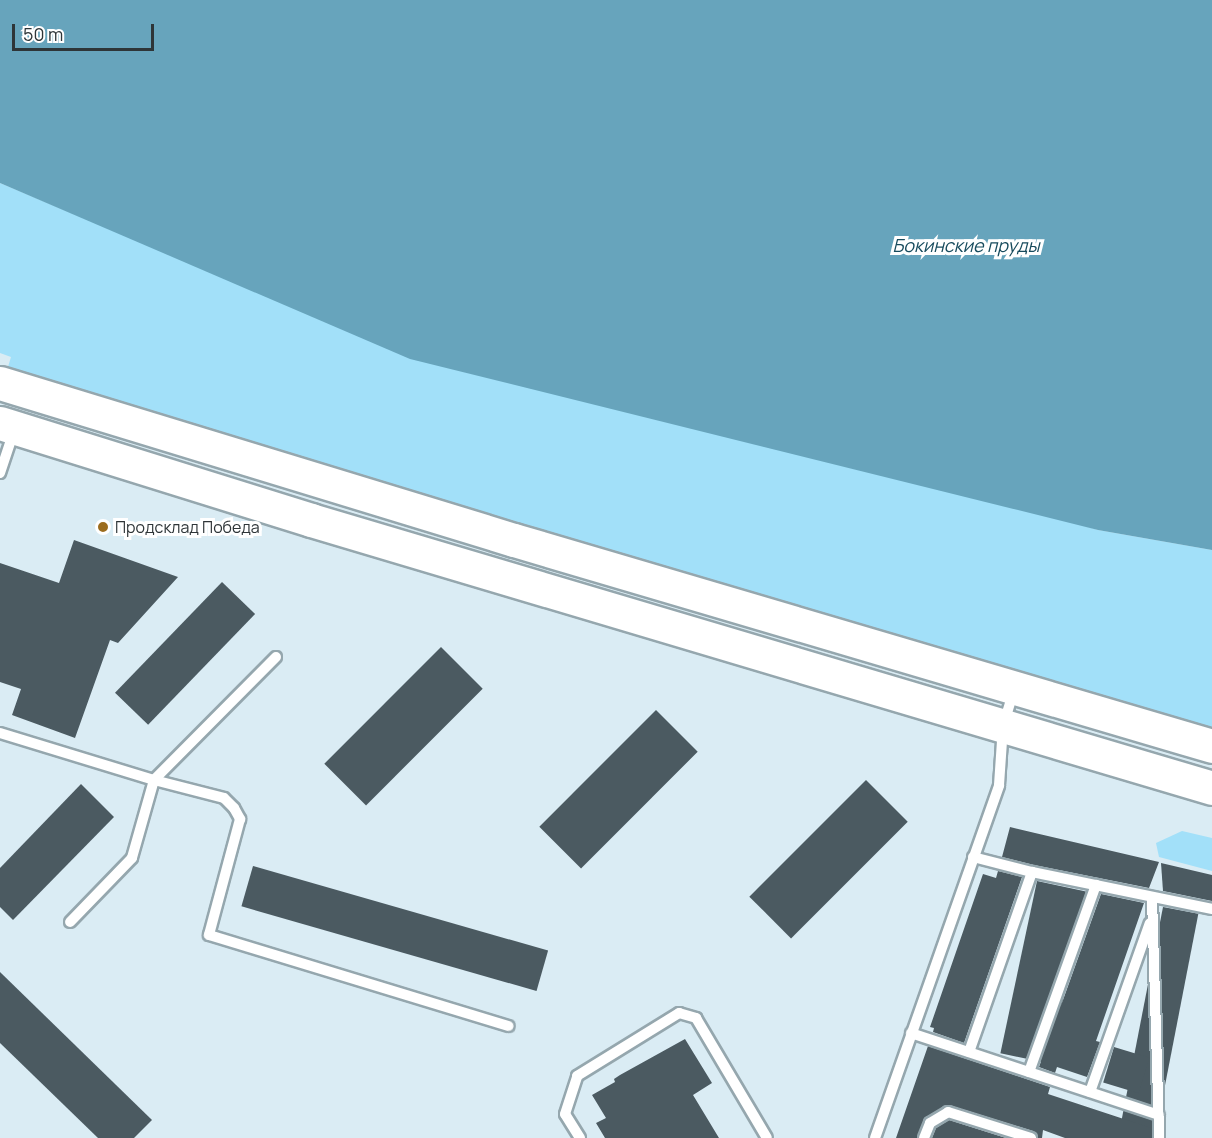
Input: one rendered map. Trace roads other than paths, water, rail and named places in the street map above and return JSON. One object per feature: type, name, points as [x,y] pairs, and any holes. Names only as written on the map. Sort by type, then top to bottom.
[{"type":"main road","points":[[0,383],[514,540],[1212,746]]},
{"type":"main road","points":[[8,425],[310,520],[1212,788]]},
{"type":"lane","points":[[0,473],[8,425]]},
{"type":"lane","points":[[70,922],[132,858],[154,780],[276,657]]},
{"type":"lane","points":[[875,1138],[999,786],[1003,726],[1015,688]]},
{"type":"lane","points":[[0,733],[154,780],[224,798],[234,808],[240,819],[209,935],[508,1026]]},
{"type":"lane","points":[[974,857],[1032,872],[1212,909]]},
{"type":"lane","points":[[969,1052],[1032,872]]},
{"type":"lane","points":[[1029,1072],[1096,885]]},
{"type":"lane","points":[[1152,897],[1159,1138]]},
{"type":"lane","points":[[1090,1092],[1153,915]]},
{"type":"lane","points":[[580,1138],[565,1114],[577,1076],[679,1013],[696,1018],[767,1138]]},
{"type":"lane","points":[[911,1033],[1159,1115]]},
{"type":"lane","points":[[924,1138],[930,1123],[948,1112],[1031,1138]]},
{"type":"water","name":"Бокинские пруды","points":[[0,0],[1212,0],[1212,550],[1098,530],[410,359],[0,183]]},
{"type":"place","name":"Продсклад Победа","points":[[103,527]]}]
